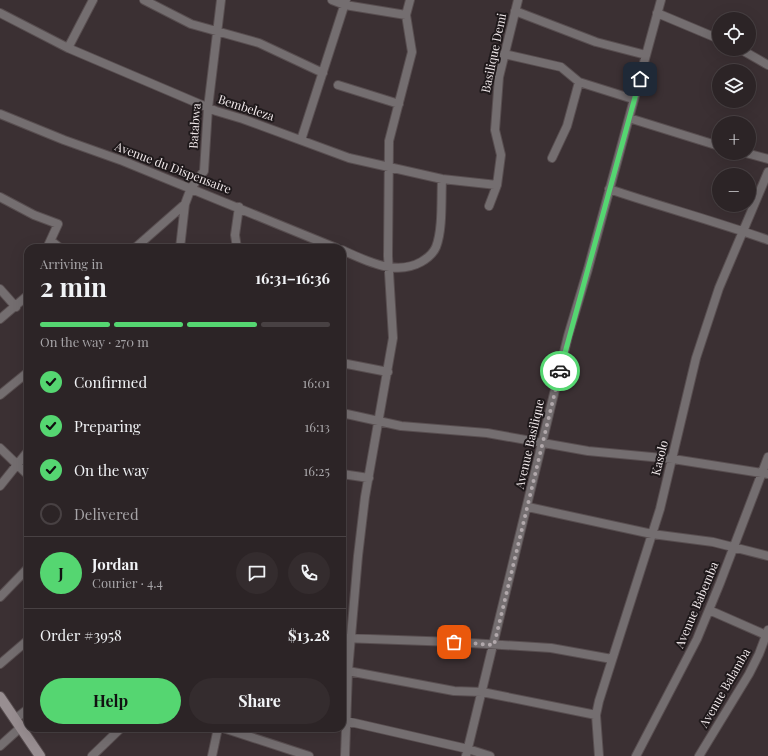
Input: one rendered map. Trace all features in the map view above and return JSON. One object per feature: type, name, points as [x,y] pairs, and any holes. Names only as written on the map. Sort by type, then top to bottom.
[{"type":"main road","points":[[0,697],[40,756]]},
{"type":"street","points":[[68,48],[93,0]]},
{"type":"street","points":[[144,0],[191,24],[259,44],[323,73]]},
{"type":"street","name":"Batabwa","points":[[180,244],[185,204],[192,188],[204,170],[208,108],[221,0]]},
{"type":"street","points":[[332,0],[406,15]]},
{"type":"street","points":[[410,0],[406,15],[412,52],[389,141],[387,191],[393,338],[369,478],[358,556],[348,671],[346,721],[467,752],[490,756]]},
{"type":"street","name":"Basilique Demi","points":[[490,206],[497,185],[501,155],[495,130],[499,77],[518,0]]},
{"type":"street","name":"Avenue Basilique","points":[[467,752],[544,443],[567,343],[661,0]]},
{"type":"street","points":[[301,140],[345,2]]},
{"type":"street","points":[[515,11],[596,42],[646,55]]},
{"type":"street","name":"Bembeleza","points":[[0,13],[68,48],[208,108],[349,158],[442,179],[497,185]]},
{"type":"street","points":[[657,13],[712,36]]},
{"type":"street","points":[[504,54],[561,67],[579,82],[634,99]]},
{"type":"street","points":[[752,56],[768,65]]},
{"type":"street","points":[[552,158],[567,126],[579,82]]},
{"type":"street","points":[[338,84],[399,104]]},
{"type":"street","name":"Avenue du Dispensaire","points":[[0,114],[192,188],[327,244]]},
{"type":"street","points":[[629,118],[712,144]]},
{"type":"street","points":[[756,156],[768,159]]},
{"type":"street","name":"Kasolo","points":[[599,756],[596,715],[612,659],[652,534],[673,459],[696,358],[719,288],[742,230],[768,172]]},
{"type":"street","points":[[346,252],[368,262],[389,267],[406,268],[430,256],[436,246],[439,228],[442,179]]},
{"type":"street","points":[[609,189],[662,207],[742,230],[768,240]]},
{"type":"street","points":[[0,197],[34,215],[58,224],[49,244]]},
{"type":"street","points":[[140,244],[185,204]]},
{"type":"street","points":[[236,244],[235,235],[239,207]]},
{"type":"street","points":[[0,288],[16,307]]},
{"type":"street","points":[[0,319],[24,299]]},
{"type":"street","points":[[346,364],[388,372]]},
{"type":"street","points":[[0,395],[24,375]]},
{"type":"street","points":[[346,414],[378,422],[424,429],[492,434],[588,452],[673,459],[765,473]]},
{"type":"street","points":[[0,448],[24,471]]},
{"type":"street","points":[[0,486],[24,455]]},
{"type":"street","name":"Avenue Babemba","points":[[636,756],[684,666],[709,610],[732,547],[765,473],[768,458]]},
{"type":"street","points":[[346,475],[369,478]]},
{"type":"street","points":[[528,507],[652,534],[713,542],[768,556]]},
{"type":"street","points":[[0,597],[24,572]]},
{"type":"street","points":[[709,610],[767,633]]},
{"type":"street","name":"Avenue Balamba","points":[[699,756],[749,674],[767,633]]},
{"type":"street","points":[[346,638],[551,648],[612,659]]},
{"type":"street","points":[[0,664],[24,643]]},
{"type":"street","points":[[348,671],[454,691],[482,692],[596,715]]},
{"type":"street","points":[[0,746],[24,715]]},
{"type":"street","points":[[92,756],[117,732]]},
{"type":"street","points":[[212,756],[217,732]]},
{"type":"street","points":[[235,732],[309,756]]},
{"type":"street","points":[[345,756],[346,732]]},
{"type":"way so far","points":[[454,642],[494,645],[544,443],[560,371]]},
{"type":"route","points":[[560,371],[568,336],[640,79]]}]
